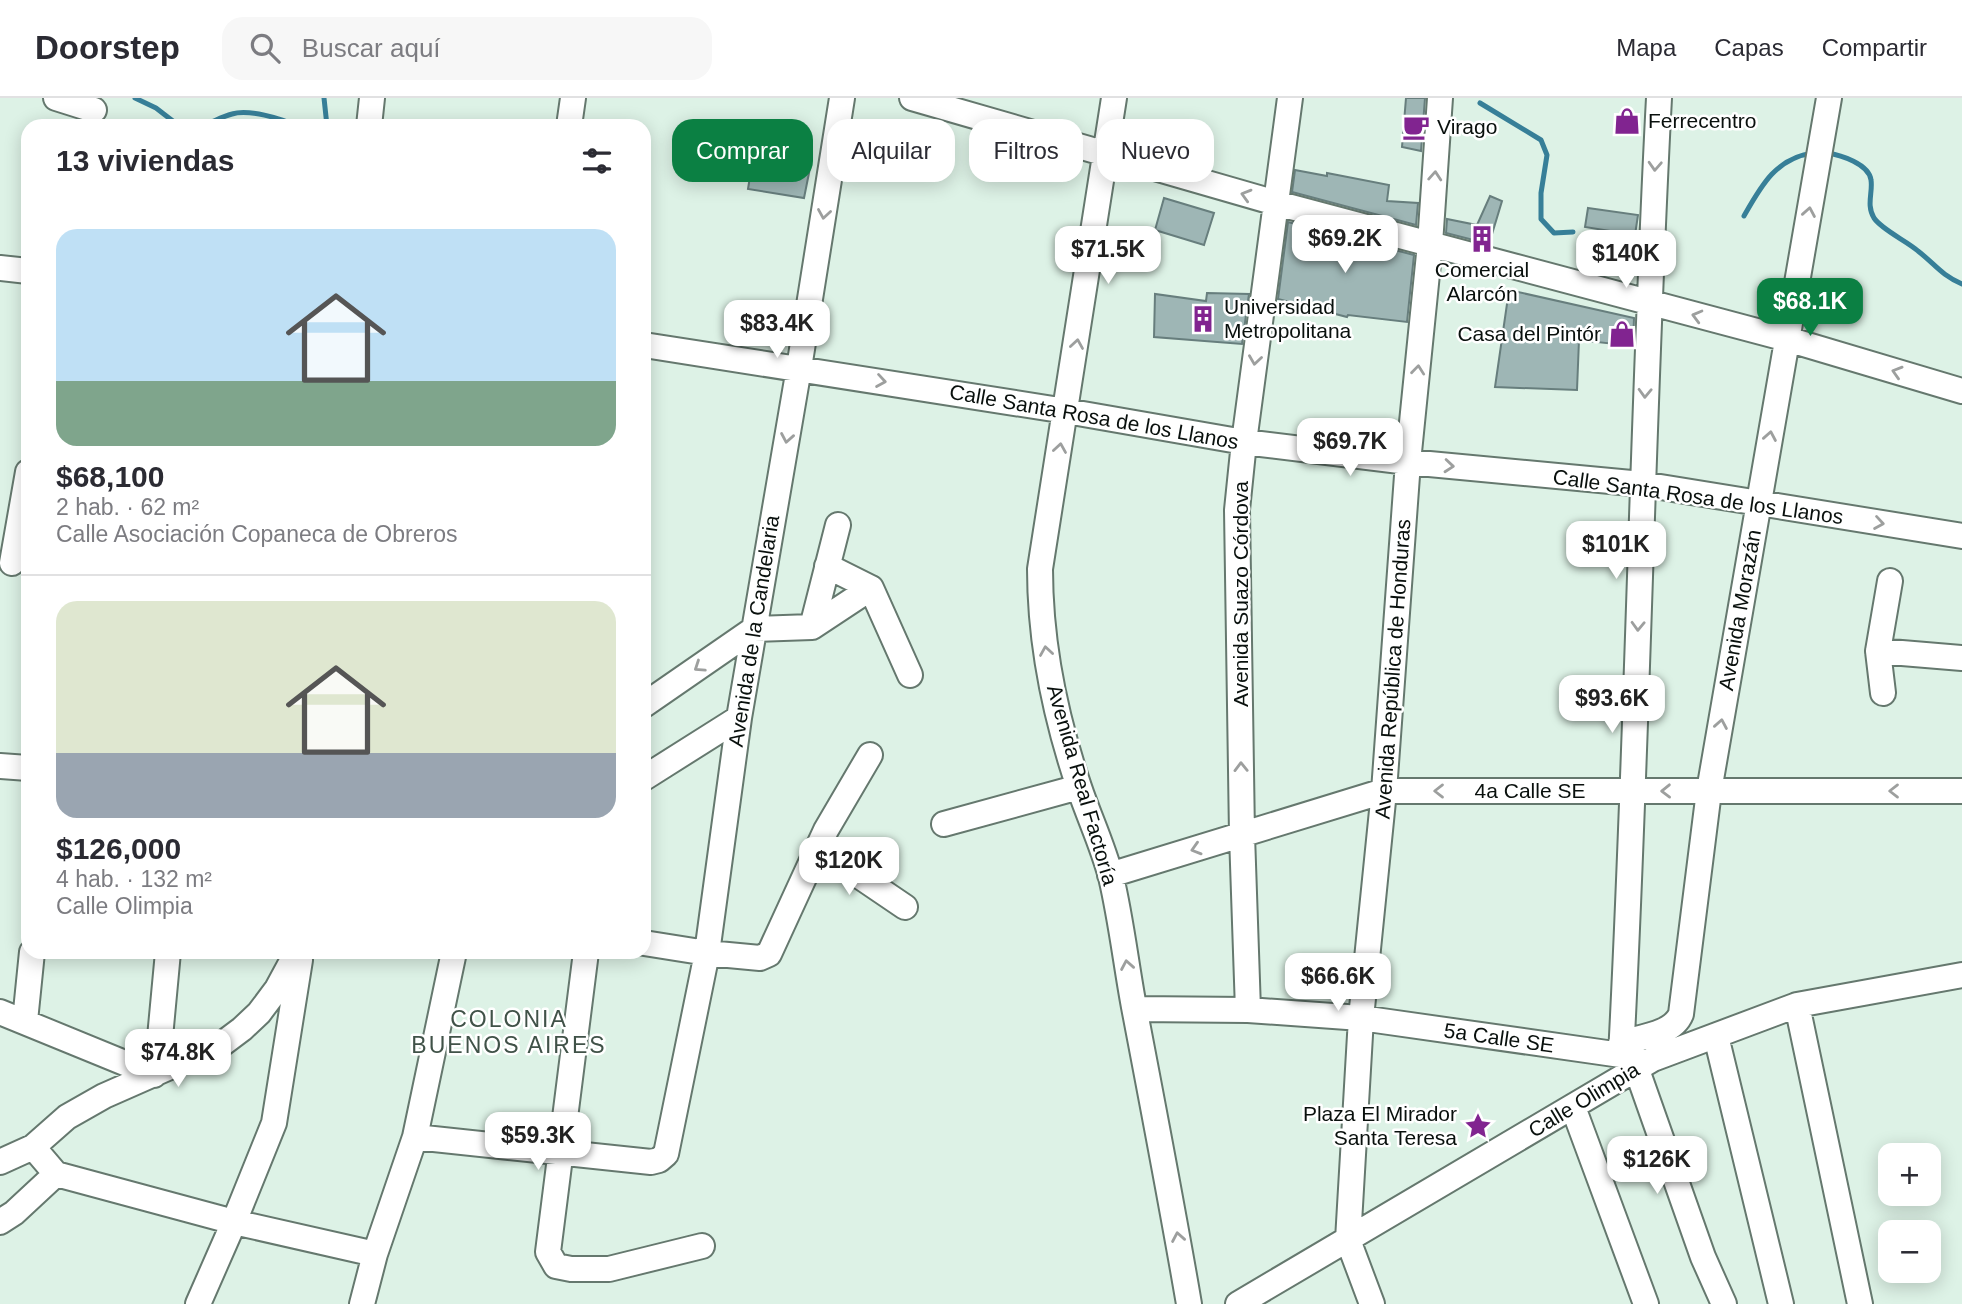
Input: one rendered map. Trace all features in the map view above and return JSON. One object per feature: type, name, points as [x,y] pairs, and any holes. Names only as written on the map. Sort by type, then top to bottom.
[{"type":"street","points":[[56,98],[94,111]]},
{"type":"street","points":[[370,119],[372,98]]},
{"type":"street","points":[[570,119],[573,98]]},
{"type":"street","name":"Avenida de la Candelaria","points":[[562,1151],[651,1162],[666,1154],[707,953],[738,718],[799,368],[842,98]]},
{"type":"street","points":[[912,98],[1031,144],[1097,154]]},
{"type":"street","name":"Avenida Real Factoría","points":[[1111,119],[1114,98]]},
{"type":"street","name":"Avenida Suazo Córdova","points":[[1248,1010],[1242,835],[1237,510],[1290,98]]},
{"type":"street","name":"Avenida República de Honduras","points":[[1348,1240],[1361,1017],[1384,790],[1408,462],[1430,244],[1440,98]]},
{"type":"street","points":[[1658,98],[1648,303],[1633,792],[1633,1057],[1703,1256],[1724,1304]]},
{"type":"street","name":"Avenida Morazán","points":[[1633,1057],[1678,1022],[1681,1014],[1709,791],[1829,98]]},
{"type":"street","name":"Avenida Real Factoría","points":[[1098,182],[1084,237],[1066,411],[1040,569],[1040,600],[1051,681],[1066,744],[1110,875],[1189,1304]]},
{"type":"street","points":[[1201,182],[1787,340],[1962,391]]},
{"type":"street","points":[[0,268],[21,270]]},
{"type":"street","name":"Calle Santa Rosa de los Llanos","points":[[651,346],[1066,411],[1244,442],[1408,462],[1642,484],[1962,536]]},
{"type":"street","points":[[13,563],[21,514]]},
{"type":"street","points":[[812,627],[838,525]]},
{"type":"street","points":[[827,566],[871,588],[909,675]]},
{"type":"street","points":[[1882,693],[1878,651],[1890,581]]},
{"type":"street","points":[[651,700],[754,629],[812,627],[871,588]]},
{"type":"street","points":[[1878,651],[1962,657]]},
{"type":"street","points":[[651,774],[738,718]]},
{"type":"street","points":[[651,944],[760,958],[769,954],[826,830],[870,755]]},
{"type":"street","points":[[0,766],[21,768]]},
{"type":"street","points":[[944,824],[1079,787]]},
{"type":"street","name":"4a Calle SE","points":[[1110,875],[1384,790],[1962,791]]},
{"type":"street","points":[[818,848],[905,907]]},
{"type":"street","points":[[25,1021],[31,959]]},
{"type":"street","points":[[162,1071],[159,1048],[167,959]]},
{"type":"street","points":[[0,1162],[33,1147],[67,1117],[104,1096],[222,1044],[242,1030],[259,1013],[295,959]]},
{"type":"street","points":[[198,1304],[274,1123],[298,959]]},
{"type":"street","points":[[362,1304],[375,1254],[415,1137],[453,959]]},
{"type":"street","points":[[585,959],[548,1252],[556,1266],[571,1269],[609,1269],[702,1246]]},
{"type":"street","name":"Calle Olimpia","points":[[1238,1304],[1573,1107],[1633,1057],[1716,1037],[1797,1004],[1962,975]]},
{"type":"street","points":[[1797,1004],[1860,1304]]},
{"type":"street","name":"5a Calle SE","points":[[1135,1009],[1248,1010],[1361,1017],[1633,1057]]},
{"type":"street","points":[[0,1012],[162,1071]]},
{"type":"street","points":[[1716,1037],[1781,1304]]},
{"type":"street","points":[[1573,1107],[1646,1304]]},
{"type":"street","points":[[415,1137],[562,1151]]},
{"type":"street","points":[[33,1147],[56,1174],[234,1222],[375,1254]]},
{"type":"street","points":[[0,1222],[14,1213],[56,1174]]},
{"type":"street","points":[[1348,1240],[1372,1304]]},
{"type":"building","points":[[1406,98],[1425,98],[1421,151],[1402,147]]},
{"type":"building","points":[[1295,170],[1389,185],[1387,201],[1418,203],[1416,225],[1292,192]]},
{"type":"building","points":[[749,182],[807,182],[804,198],[748,189]]},
{"type":"building","name":"Comercial Alarcón","points":[[1490,196],[1502,201],[1489,244],[1446,233],[1447,219],[1477,225]]},
{"type":"building","points":[[1164,198],[1214,213],[1204,245],[1155,230]]},
{"type":"building","points":[[1588,208],[1638,215],[1635,235],[1585,227]]},
{"type":"building","points":[[1288,222],[1414,255],[1407,322],[1347,317],[1278,299]]},
{"type":"building","points":[[1509,290],[1634,318],[1633,346],[1579,340],[1577,390],[1495,387]]},
{"type":"building","name":"Universidad Metropolitana","points":[[1207,293],[1249,294],[1242,344],[1154,337],[1155,294],[1206,301]]},
{"type":"waterway","points":[[135,98],[156,108],[170,119]]},
{"type":"waterway","points":[[324,98],[326,119]]},
{"type":"waterway","points":[[1480,103],[1541,140],[1547,155],[1541,193],[1541,219],[1554,233],[1573,232]]},
{"type":"waterway","points":[[219,119],[239,113],[255,113],[279,119]]},
{"type":"waterway","points":[[1744,216],[1764,184],[1779,167],[1800,156],[1813,153]]},
{"type":"waterway","points":[[1827,153],[1847,158],[1865,169],[1871,180],[1870,208],[1874,218],[1943,273],[1962,284]]},
{"type":"place","name":"Ferrecentro","points":[[1627,121]]},
{"type":"place","name":"Virago","points":[[1416,127]]},
{"type":"place","name":"Comercial Alarcón","points":[[1482,239]]},
{"type":"place","name":"Universidad Metropolitana","points":[[1203,319]]},
{"type":"place","name":"Casa del Pintór","points":[[1622,334]]},
{"type":"place","name":"Plaza El Mirador Santa Teresa","points":[[1478,1126]]},
{"type":"district","name":"COLONIA BUENOS AIRES","points":[[509,1032]]}]
